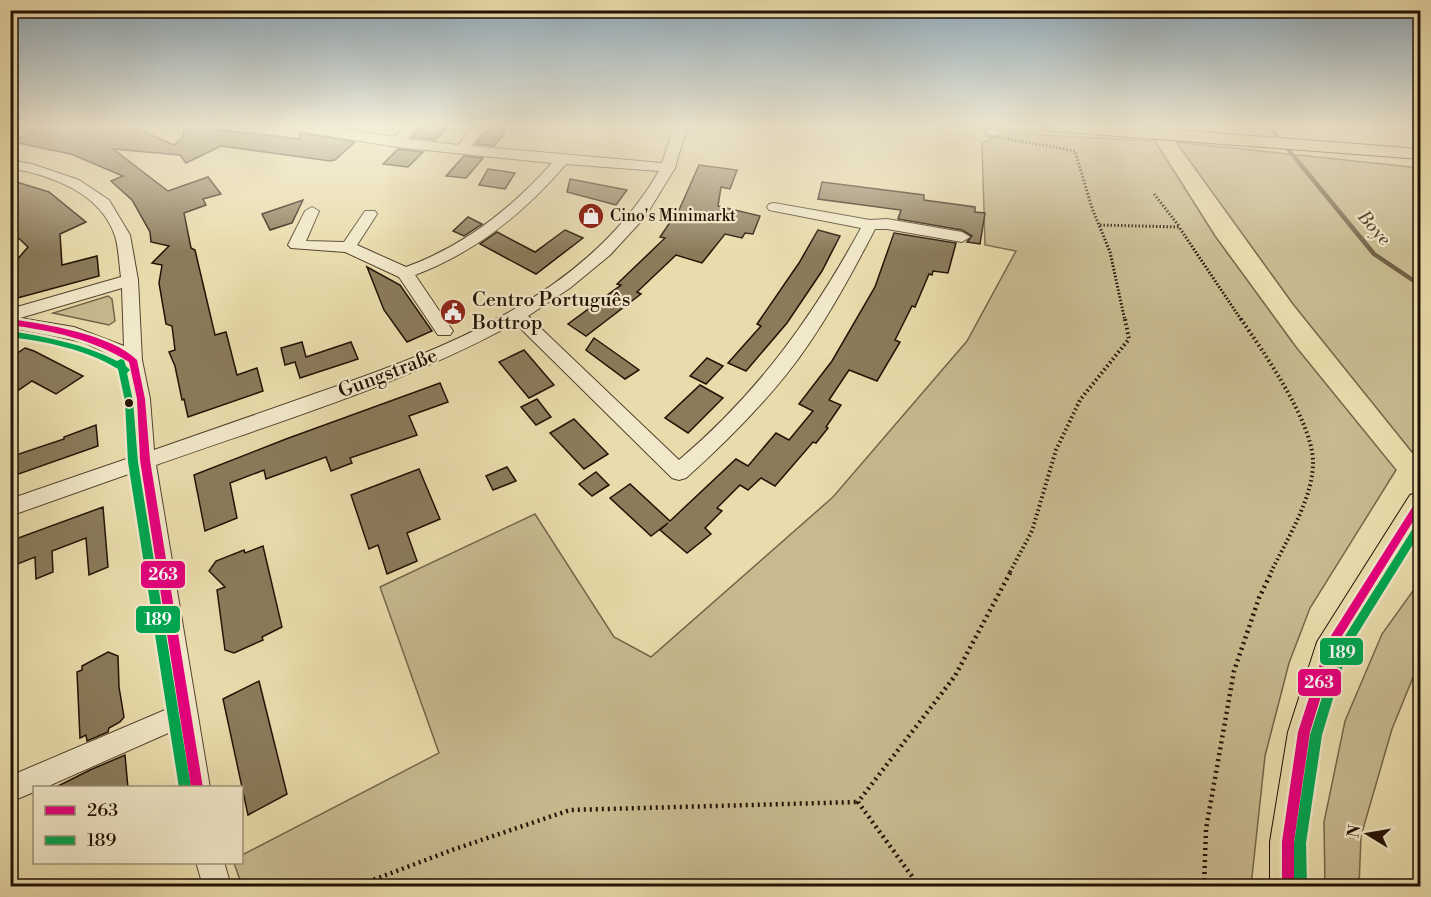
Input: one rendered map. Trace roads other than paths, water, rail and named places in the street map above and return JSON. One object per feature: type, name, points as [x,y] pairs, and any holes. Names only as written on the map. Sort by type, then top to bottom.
[{"type":"main road","points":[[1288,886],[1287,842],[1304,732],[1332,642],[1420,503]]},
{"type":"street","points":[[32,168],[74,183],[104,203],[122,235],[130,280],[134,360],[141,399],[145,460],[183,714],[197,786]]},
{"type":"street","points":[[405,273],[461,248],[495,226],[527,200],[555,168]]},
{"type":"street","name":"Gungstraße","points":[[10,508],[421,363],[487,332],[553,292],[620,236],[646,205],[668,168]]},
{"type":"street","points":[[774,207],[867,231],[887,224],[962,237]]},
{"type":"street","points":[[312,211],[296,245],[348,247],[405,273],[444,331]]},
{"type":"street","points":[[348,247],[370,214]]},
{"type":"street","points":[[517,315],[679,472],[715,441],[780,370],[838,283],[867,231]]},
{"type":"street","points":[[10,315],[130,280]]},
{"type":"street","points":[[10,322],[68,330],[96,338],[117,348],[134,360]]},
{"type":"street","points":[[10,789],[183,714]]},
{"type":"street","points":[[211,864],[217,886]]},
{"type":"waterway","name":"Boye","points":[[1303,168],[1374,254],[1420,285]]},
{"type":"place","name":"Cino's Minimarkt","points":[[591,216]]},
{"type":"place","name":"Centro Português Bottrop","points":[[453,312]]}]
